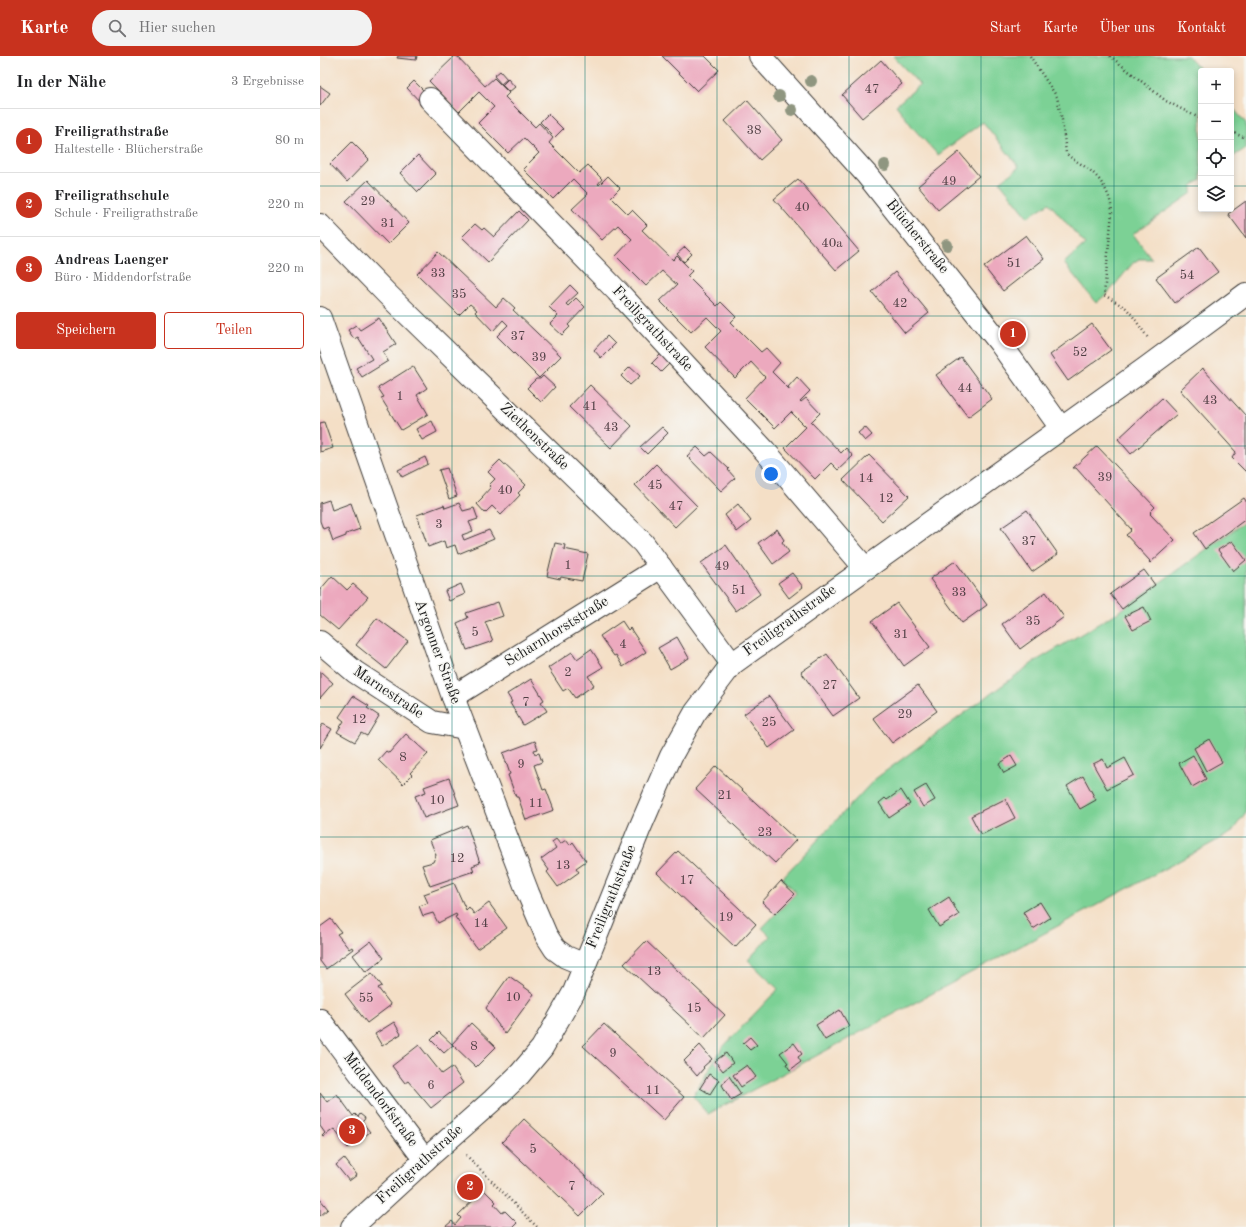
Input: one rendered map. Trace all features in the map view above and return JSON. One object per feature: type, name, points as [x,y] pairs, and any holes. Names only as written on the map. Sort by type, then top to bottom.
[{"type":"street","name":"Blücherstraße","points":[[760,56],[866,175],[1000,343],[1061,428]]},
{"type":"street","name":"Freiligrathstraße","points":[[430,99],[617,291],[766,451],[865,568]]},
{"type":"street","name":"Ziethenstraße","points":[[320,225],[387,294],[643,543],[732,664]]},
{"type":"street","name":"Freiligrathstraße","points":[[352,1227],[425,1160],[494,1100],[520,1074],[542,1048],[574,992],[639,830],[671,756],[695,713],[732,664],[1161,357],[1246,294]]},
{"type":"street","name":"Argonner Straße","points":[[320,318],[453,697],[528,893],[546,935],[555,949],[566,957],[585,965]]},
{"type":"street","name":"Scharnhorststraße","points":[[453,697],[660,567]]},
{"type":"street","name":"Marnestraße","points":[[320,642],[355,672],[432,722],[465,728]]},
{"type":"street","name":"Middendorfstraße","points":[[320,1020],[425,1160]]},
{"type":"path","points":[[1030,56],[1057,97],[1062,120],[1066,153],[1072,160],[1095,174],[1107,191],[1111,201],[1112,212],[1104,295],[1126,308],[1161,357]]},
{"type":"path","points":[[1110,56],[1166,101],[1198,117]]},
{"type":"path","points":[[1234,133],[1246,138]]},
{"type":"path","points":[[451,1138],[537,1227]]},
{"type":"green space","points":[[893,56],[1188,56],[1198,68],[1198,182],[1192,186],[1192,193],[1133,234],[1152,259],[1139,259],[1133,263],[1109,292],[1096,303],[1064,263],[1085,244],[1049,203],[1028,217],[1000,182],[1019,167],[983,122],[938,155],[914,129],[896,105],[920,85]]},
{"type":"green space","points":[[1234,109],[1246,123],[1246,148],[1234,156]]},
{"type":"green space","points":[[1246,521],[1246,812],[1231,833],[708,1114],[693,1096],[722,1048],[778,989],[748,960],[770,936],[762,928],[796,893],[782,878],[875,779],[1034,662],[1120,611]]},
{"type":"building","points":[[398,56],[417,56],[416,60],[397,58]]},
{"type":"building","points":[[455,56],[458,57],[485,86],[494,78],[509,93],[505,97],[535,127],[539,123],[553,138],[549,143],[579,173],[588,165],[602,179],[598,184],[599,185],[608,176],[620,188],[611,197],[628,214],[632,210],[647,225],[642,230],[673,260],[677,256],[692,271],[687,276],[717,306],[721,302],[736,317],[731,322],[761,352],[766,348],[780,363],[772,372],[790,390],[788,387],[797,377],[810,391],[800,401],[801,402],[806,398],[820,413],[811,422],[841,453],[846,448],[853,456],[838,470],[831,463],[815,479],[785,448],[806,427],[791,412],[775,428],[745,398],[765,377],[751,362],[735,378],[705,347],[721,331],[707,317],[691,332],[660,301],[677,285],[662,271],[646,286],[616,256],[632,239],[618,225],[602,240],[572,209],[588,194],[573,179],[553,199],[523,169],[539,153],[524,138],[508,153],[478,123],[494,107],[479,92],[459,112],[429,81]]},
{"type":"building","points":[[662,56],[705,56],[719,70],[697,91]]},
{"type":"building","points":[[881,60],[902,84],[862,118],[842,95]]},
{"type":"building","points":[[500,71],[507,79],[501,84],[494,76]]},
{"type":"building","points":[[508,79],[515,87],[509,92],[502,85]]},
{"type":"building","points":[[414,81],[429,96],[422,104],[407,88]]},
{"type":"building","points":[[320,86],[330,93],[320,106]]},
{"type":"building","points":[[747,100],[782,140],[760,160],[725,121]]},
{"type":"building","points":[[548,114],[563,129],[555,137],[540,122]]},
{"type":"building","points":[[352,142],[369,159],[347,182],[330,164]]},
{"type":"building","points":[[959,152],[979,176],[938,210],[918,186]]},
{"type":"building","points":[[418,155],[436,174],[418,192],[400,173]]},
{"type":"building","points":[[798,179],[859,251],[836,270],[774,199]]},
{"type":"building","points":[[368,180],[409,223],[388,244],[346,201]]},
{"type":"building","points":[[1246,201],[1246,238],[1228,214],[1234,212],[1234,210]]},
{"type":"building","points":[[519,211],[528,220],[488,262],[462,237],[475,224],[482,230],[484,228],[494,237]]},
{"type":"building","points":[[1026,235],[1044,259],[1003,291],[984,267]]},
{"type":"building","points":[[685,247],[692,254],[684,262],[677,254]]},
{"type":"building","points":[[1199,247],[1218,272],[1175,303],[1156,278]]},
{"type":"building","points":[[438,252],[496,307],[504,298],[515,308],[513,310],[561,356],[539,378],[497,336],[508,325],[503,320],[493,331],[475,312],[477,310],[470,304],[459,315],[417,274]]},
{"type":"building","points":[[895,272],[929,313],[905,333],[872,292]]},
{"type":"building","points":[[570,285],[578,293],[566,304],[568,306],[576,298],[585,307],[568,325],[570,327],[562,335],[550,324],[558,316],[549,307]]},
{"type":"building","points":[[379,318],[396,344],[383,352],[388,361],[362,377],[356,368],[372,359],[358,337],[354,339],[348,330],[356,325],[360,330]]},
{"type":"building","points":[[1092,324],[1111,350],[1068,381],[1050,355]]},
{"type":"building","points":[[607,336],[615,344],[601,358],[594,350]]},
{"type":"building","points":[[662,353],[671,362],[661,372],[652,363]]},
{"type":"building","points":[[961,357],[992,399],[968,417],[936,375]]},
{"type":"building","points":[[413,366],[427,388],[417,395],[428,414],[401,430],[381,398],[384,397],[378,388]]},
{"type":"building","points":[[630,367],[640,376],[630,385],[621,376]]},
{"type":"building","points":[[1203,368],[1246,416],[1246,472],[1232,458],[1236,452],[1180,390]]},
{"type":"building","points":[[543,376],[555,387],[541,402],[527,388],[536,379],[540,379]]},
{"type":"building","points":[[590,385],[632,426],[611,448],[569,407]]},
{"type":"building","points":[[1162,398],[1177,414],[1131,454],[1118,439]]},
{"type":"building","points":[[432,421],[437,432],[422,440],[416,429]]},
{"type":"building","points":[[324,422],[333,448],[320,452],[320,423]]},
{"type":"building","points":[[662,427],[668,433],[647,454],[640,447]]},
{"type":"building","points":[[865,427],[872,435],[865,441],[858,433]]},
{"type":"building","points":[[1097,446],[1155,507],[1150,514],[1175,540],[1150,563],[1150,561],[1126,535],[1131,531],[1131,529],[1076,468],[1073,468]]},
{"type":"building","points":[[697,447],[706,456],[711,452],[729,469],[728,470],[735,478],[721,491],[687,456]]},
{"type":"building","points":[[869,455],[909,496],[882,521],[843,480]]},
{"type":"building","points":[[425,457],[428,464],[402,477],[398,470]]},
{"type":"building","points":[[500,460],[526,485],[518,493],[520,495],[501,515],[492,506],[485,513],[477,504],[491,487],[489,485],[495,479],[488,472]]},
{"type":"building","points":[[656,464],[697,506],[675,527],[635,485]]},
{"type":"building","points":[[447,468],[457,496],[449,499],[439,470]]},
{"type":"building","points":[[1244,498],[1246,501],[1246,519],[1205,549],[1194,533]]},
{"type":"building","points":[[329,500],[332,510],[351,503],[360,529],[333,541],[328,527],[323,529],[320,521],[320,503]]},
{"type":"building","points":[[459,503],[463,511],[474,508],[478,519],[469,522],[473,531],[462,535],[464,540],[489,530],[494,539],[458,554],[455,545],[446,548],[444,541],[428,547],[417,515],[444,505],[445,508]]},
{"type":"building","points":[[738,504],[751,521],[737,532],[725,515]]},
{"type":"building","points":[[1027,510],[1058,554],[1032,572],[1001,528]]},
{"type":"building","points":[[777,529],[784,540],[782,542],[789,552],[773,564],[758,543]]},
{"type":"building","points":[[1232,541],[1246,560],[1233,571],[1218,550]]},
{"type":"building","points":[[555,543],[565,545],[564,549],[588,554],[582,581],[547,576]]},
{"type":"building","points":[[726,545],[760,594],[736,611],[701,563]]},
{"type":"building","points":[[955,561],[987,605],[962,623],[930,579]]},
{"type":"building","points":[[1144,570],[1155,585],[1122,609],[1110,594]]},
{"type":"building","points":[[792,573],[803,587],[789,598],[778,583]]},
{"type":"building","points":[[332,576],[347,590],[353,584],[368,597],[338,630],[320,615],[320,590]]},
{"type":"building","points":[[461,584],[465,594],[449,601],[445,591]]},
{"type":"building","points":[[1046,592],[1064,617],[1020,649],[1002,624]]},
{"type":"building","points":[[498,602],[503,616],[485,622],[493,641],[467,650],[457,623],[468,618],[466,613]]},
{"type":"building","points":[[897,603],[930,647],[904,666],[872,621]]},
{"type":"building","points":[[1144,607],[1151,621],[1133,630],[1125,616]]},
{"type":"building","points":[[377,618],[408,641],[386,669],[356,645]]},
{"type":"building","points":[[622,621],[628,630],[630,628],[646,652],[623,667],[616,655],[614,656],[600,636]]},
{"type":"building","points":[[677,637],[689,658],[670,669],[658,648]]},
{"type":"building","points":[[591,649],[603,667],[588,676],[594,685],[575,698],[568,688],[563,691],[548,668],[572,652],[577,659]]},
{"type":"building","points":[[827,654],[859,698],[833,716],[801,672]]},
{"type":"building","points":[[320,671],[333,683],[320,698]]},
{"type":"building","points":[[531,679],[544,700],[541,702],[547,711],[523,725],[510,703],[512,702],[507,694]]},
{"type":"building","points":[[918,685],[937,711],[892,743],[873,718]]},
{"type":"building","points":[[353,696],[369,706],[367,708],[379,716],[367,736],[361,733],[355,742],[337,732],[344,721],[339,717]]},
{"type":"building","points":[[769,696],[794,730],[769,748],[744,714]]},
{"type":"building","points":[[323,724],[332,729],[320,748],[320,728]]},
{"type":"building","points":[[406,734],[428,754],[410,773],[412,775],[403,784],[378,760],[386,751],[389,753]]},
{"type":"building","points":[[1209,739],[1222,762],[1206,771],[1194,748]]},
{"type":"building","points":[[535,741],[538,749],[534,750],[535,754],[539,753],[542,762],[534,765],[543,790],[546,789],[554,810],[526,820],[508,775],[510,774],[503,753]]},
{"type":"building","points":[[1193,755],[1206,779],[1192,787],[1179,763]]},
{"type":"building","points":[[1011,756],[1017,766],[1004,773],[999,764]]},
{"type":"building","points":[[1125,758],[1134,775],[1107,789],[1093,764],[1103,759],[1107,768]]},
{"type":"building","points":[[716,766],[796,840],[775,863],[695,789]]},
{"type":"building","points":[[1083,776],[1096,800],[1080,809],[1067,786]]},
{"type":"building","points":[[449,778],[459,805],[424,818],[415,796],[426,792],[424,787]]},
{"type":"building","points":[[926,785],[935,800],[923,807],[914,792]]},
{"type":"building","points":[[901,790],[910,804],[889,818],[879,803],[885,798],[887,800]]},
{"type":"building","points":[[1005,799],[1015,818],[981,835],[971,816]]},
{"type":"building","points":[[467,825],[480,863],[472,866],[474,871],[430,886],[422,865],[433,862],[436,855],[430,840]]},
{"type":"building","points":[[556,839],[560,844],[566,840],[570,845],[573,842],[586,861],[576,868],[579,872],[558,887],[547,872],[549,870],[541,859],[556,848],[552,842]]},
{"type":"building","points":[[678,851],[756,924],[735,947],[657,873]]},
{"type":"building","points":[[781,881],[795,894],[775,914],[762,902]]},
{"type":"building","points":[[454,883],[466,910],[469,907],[474,914],[489,903],[507,928],[477,949],[455,917],[457,916],[456,914],[438,923],[433,913],[423,916],[419,906],[428,903],[424,894]]},
{"type":"building","points":[[949,897],[959,915],[939,927],[929,910]]},
{"type":"building","points":[[1040,902],[1050,918],[1033,929],[1023,912]]},
{"type":"building","points":[[331,919],[341,932],[337,934],[349,949],[352,947],[353,949],[326,969],[320,961],[320,927]]},
{"type":"building","points":[[371,941],[384,958],[366,972],[353,955]]},
{"type":"building","points":[[646,941],[725,1015],[704,1038],[624,964]]},
{"type":"building","points":[[372,973],[382,986],[378,988],[391,1005],[367,1023],[345,994]]},
{"type":"building","points":[[509,976],[534,994],[505,1034],[486,1008]]},
{"type":"building","points":[[840,1010],[849,1026],[825,1040],[816,1025]]},
{"type":"building","points":[[394,1022],[401,1034],[382,1046],[375,1034]]},
{"type":"building","points":[[471,1023],[496,1047],[476,1067],[452,1044]]},
{"type":"building","points":[[604,1024],[684,1097],[664,1120],[583,1046]]},
{"type":"building","points":[[439,1032],[453,1045],[444,1053],[431,1040]]},
{"type":"building","points":[[750,1037],[757,1045],[750,1050],[743,1043]]},
{"type":"building","points":[[794,1043],[802,1054],[798,1057],[801,1062],[790,1070],[786,1064],[788,1063],[780,1053]]},
{"type":"building","points":[[419,1045],[442,1074],[452,1067],[463,1083],[431,1108],[408,1081],[405,1083],[392,1066]]},
{"type":"building","points":[[700,1045],[712,1059],[703,1067],[704,1068],[697,1076],[684,1061]]},
{"type":"building","points":[[726,1053],[733,1063],[723,1071],[715,1061]]},
{"type":"building","points":[[747,1065],[756,1077],[741,1087],[733,1075]]},
{"type":"building","points":[[709,1074],[719,1080],[710,1094],[700,1088]]},
{"type":"building","points":[[729,1076],[741,1094],[731,1100],[722,1085]]},
{"type":"building","points":[[320,1093],[327,1102],[337,1094],[353,1116],[355,1114],[358,1117],[360,1114],[365,1118],[362,1122],[370,1132],[348,1148],[334,1129],[323,1137],[322,1136],[325,1133],[320,1126]]},
{"type":"building","points":[[524,1119],[603,1193],[580,1216],[502,1142]]},
{"type":"building","points":[[344,1158],[357,1175],[349,1181],[336,1165]]},
{"type":"building","points":[[484,1190],[496,1202],[494,1204],[502,1213],[505,1211],[517,1223],[513,1227],[445,1227],[452,1221],[455,1225],[461,1218],[458,1215]]},
{"type":"building","points":[[320,1199],[328,1209],[320,1216]]},
{"type":"place","name":"Freiligrathstraße","points":[[1013,334]]},
{"type":"place","name":"Andreas Laenger","points":[[352,1131]]},
{"type":"place","name":"Freiligrathschule","points":[[470,1187]]}]
